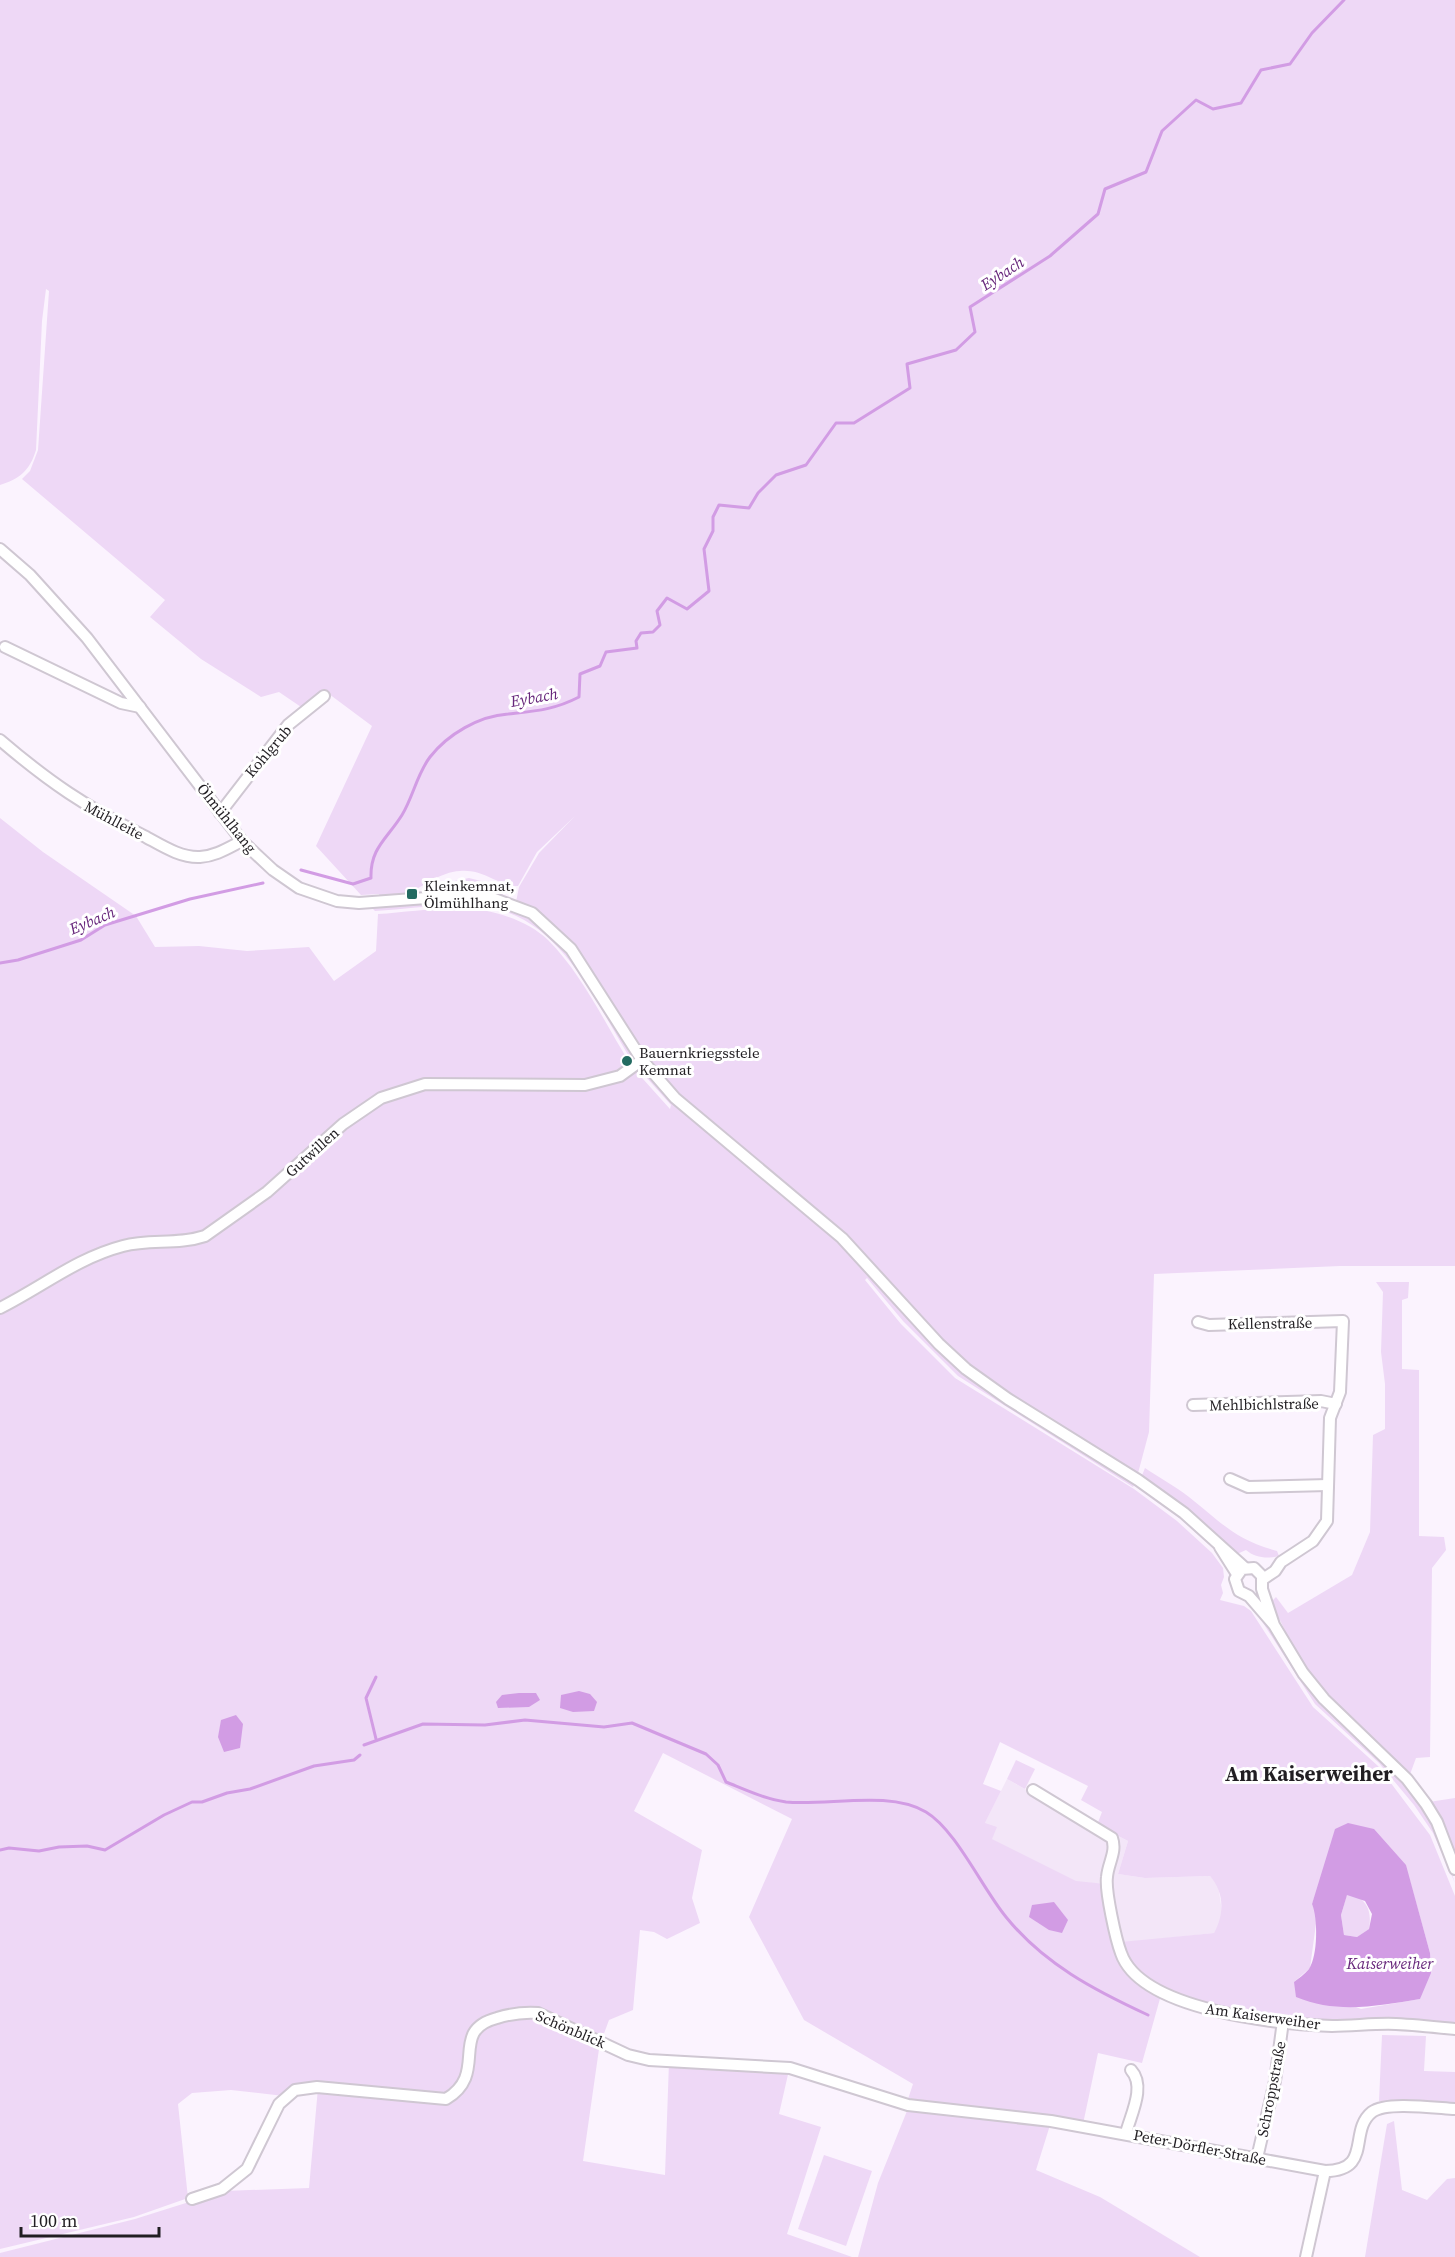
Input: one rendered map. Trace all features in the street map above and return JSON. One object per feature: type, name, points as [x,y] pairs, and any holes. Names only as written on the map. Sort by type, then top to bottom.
[{"type":"street","name":"Ölmühlhang","points":[[0,549],[30,575],[80,630],[242,841],[273,870],[299,888],[319,896],[358,903],[467,895],[489,897],[532,913],[571,949],[642,1060],[675,1098],[842,1238],[939,1344],[966,1370],[1138,1480],[1184,1513],[1246,1570]]},
{"type":"street","points":[[5,646],[121,704],[140,707]]},
{"type":"street","name":"Kohlgrub","points":[[220,813],[288,725],[324,696]]},
{"type":"street","name":"Mühlleite","points":[[0,740],[67,794],[98,813],[172,851],[197,857],[217,854],[242,841]]},
{"type":"street","name":"Gutwillen","points":[[0,1308],[62,1271],[99,1254],[124,1246],[184,1241],[205,1236],[267,1192],[343,1124],[381,1098],[425,1084],[585,1085],[620,1076],[642,1060]]},
{"type":"street","name":"Kellenstraße","points":[[1198,1322],[1209,1325],[1343,1321],[1340,1392],[1336,1404]]},
{"type":"street","name":"Mehlbichlstraße","points":[[1193,1405],[1321,1401],[1336,1404]]},
{"type":"street","points":[[1246,1570],[1281,1562],[1313,1541],[1321,1532],[1328,1508],[1330,1418],[1336,1404]]},
{"type":"street","points":[[1230,1479],[1248,1487],[1328,1485]]},
{"type":"street","points":[[1249,1596],[1263,1584],[1281,1562]]},
{"type":"street","points":[[1246,1570],[1263,1584],[1274,1625]]},
{"type":"street","points":[[1246,1570],[1237,1588],[1242,1594],[1249,1596],[1274,1625],[1303,1673],[1324,1699],[1407,1779],[1437,1822],[1455,1869]]},
{"type":"street","name":"Am Kaiserweiher","points":[[1033,1790],[1112,1838],[1115,1846],[1107,1879],[1122,1956],[1132,1971],[1162,1993],[1205,2010],[1330,2026],[1396,2024],[1455,2029]]},
{"type":"street","name":"Schönblick","points":[[192,2199],[222,2189],[247,2169],[279,2104],[295,2090],[318,2087],[446,2100],[464,2085],[469,2070],[473,2031],[481,2022],[529,2012],[538,2013],[628,2055],[649,2060],[790,2068],[908,2105]]},
{"type":"street","name":"Schroppstraße","points":[[1257,2158],[1275,2081],[1283,2020]]},
{"type":"street","points":[[1126,2133],[1138,2086],[1138,2077],[1131,2070]]},
{"type":"street","name":"Peter-Dörfler-Straße","points":[[908,2105],[1052,2121],[1325,2171]]},
{"type":"street","points":[[1306,2257],[1325,2171],[1347,2166],[1355,2157],[1366,2119],[1372,2112],[1383,2107],[1455,2109]]},
{"type":"shaded area","points":[[0,0],[1455,0],[1455,1266],[1340,1266],[1154,1274],[1149,1432],[1137,1477],[968,1368],[941,1342],[845,1235],[675,1091],[644,1057],[574,946],[535,910],[516,902],[519,887],[539,853],[575,816],[537,852],[518,886],[477,872],[460,871],[439,877],[402,895],[380,898],[379,894],[361,895],[316,846],[372,726],[325,691],[304,709],[279,692],[261,697],[201,659],[150,617],[165,600],[22,479],[30,471],[38,450],[49,291],[46,289],[42,321],[36,450],[31,463],[23,473],[0,485]]},
{"type":"shaded area","points":[[0,818],[43,852],[136,916],[155,947],[199,946],[247,951],[309,947],[334,981],[376,951],[378,914],[447,908],[474,909],[512,918],[542,935],[561,954],[583,984],[631,1065],[612,1074],[561,1084],[426,1086],[586,1087],[634,1069],[670,1109],[671,1105],[637,1067],[641,1064],[839,1241],[937,1347],[1135,1483],[1133,1487],[958,1376],[903,1321],[867,1278],[865,1280],[901,1324],[955,1378],[1134,1489],[1177,1521],[1212,1553],[1223,1568],[1224,1577],[1221,1585],[1223,1593],[1220,1600],[1244,1606],[1251,1611],[1313,1707],[1378,1766],[1430,1835],[1455,1896],[1455,2027],[1266,2017],[1161,1995],[1142,2063],[1098,2053],[1083,2124],[907,2102],[913,2084],[804,2020],[749,1917],[792,1819],[663,1753],[634,1811],[702,1850],[692,1898],[700,1923],[667,1939],[654,1932],[640,1930],[633,2010],[609,2020],[602,2039],[538,2011],[481,2021],[467,2070],[445,2098],[316,2086],[284,2096],[231,2090],[192,2093],[178,2104],[188,2198],[134,2217],[0,2249]],"holes":[[[1000,1742],[1088,1786],[1081,1800],[1102,1812],[1097,1825],[1128,1841],[1118,1874],[1145,1878],[1210,1876],[1218,1890],[1221,1904],[1220,1919],[1214,1933],[1121,1942],[1106,1884],[1076,1881],[992,1839],[997,1827],[985,1823],[1001,1791],[983,1784]],[[1410,1881],[1430,1953],[1420,1999],[1361,2009],[1294,1982],[1310,1968],[1317,1916],[1312,1904],[1319,1885]]]},
{"type":"shaded area","points":[[469,878],[493,884],[504,896],[467,889],[420,893],[430,886]]},
{"type":"shaded area","points":[[466,901],[513,910],[543,926],[559,941],[590,980],[639,1060],[634,1064],[591,991],[556,946],[536,928],[512,914],[471,906],[375,911],[371,907]]},
{"type":"shaded area","points":[[1376,1282],[1409,1282],[1408,1298],[1402,1300],[1402,1369],[1419,1370],[1419,1536],[1444,1537],[1446,1550],[1432,1568],[1430,1757],[1416,1758],[1409,1777],[1348,1720],[1305,1671],[1271,1602],[1276,1597],[1288,1613],[1352,1575],[1370,1532],[1373,1435],[1385,1429],[1385,1384],[1381,1352],[1383,1292]]},
{"type":"shaded area","points":[[1145,1468],[1184,1493],[1229,1529],[1250,1541],[1277,1551],[1279,1556],[1262,1557],[1246,1550],[1237,1554],[1141,1478]]},
{"type":"shaded area","points":[[1258,1610],[1301,1674],[1405,1781],[1434,1823],[1455,1883],[1433,1833],[1414,1805],[1379,1763],[1315,1704],[1256,1612]]},
{"type":"shaded area","points":[[1016,1760],[1035,1769],[1025,1789],[1007,1779]]},
{"type":"shaded area","points":[[1007,1779],[1094,1828],[1097,1825],[1128,1841],[1118,1874],[1145,1878],[1210,1876],[1218,1885],[1223,1918],[1214,1933],[1121,1943],[1106,1884],[1076,1882],[991,1839],[985,1823]]},
{"type":"shaded area","points":[[1455,1798],[1455,1861],[1429,1802]]},
{"type":"shaded area","points":[[1347,1894],[1359,1898],[1369,1911],[1369,1929],[1357,1937],[1344,1935],[1341,1915]]},
{"type":"shaded area","points":[[529,2014],[600,2042],[583,2161],[665,2175],[669,2062],[789,2070],[779,2114],[821,2127],[787,2234],[852,2257],[0,2257],[0,2253],[135,2219],[224,2191],[309,2188],[318,2088],[456,2095],[472,2042],[482,2024]]},
{"type":"shaded area","points":[[1382,2035],[1426,2036],[1424,2071],[1455,2072],[1455,2106],[1379,2101]]},
{"type":"shaded area","points":[[909,2106],[1051,2122],[1036,2170],[1100,2197],[1200,2257],[858,2257],[878,2183]]},
{"type":"shaded area","points":[[1394,2121],[1402,2190],[1427,2200],[1447,2179],[1455,2178],[1455,2257],[1365,2257],[1387,2124]]},
{"type":"shaded area","points":[[824,2155],[872,2171],[846,2246],[798,2229]]},
{"type":"water","points":[[579,1691],[590,1694],[597,1702],[594,1711],[573,1712],[560,1708],[561,1695]]},
{"type":"water","points":[[536,1693],[540,1700],[529,1707],[498,1708],[496,1702],[502,1695]]},
{"type":"water","points":[[236,1715],[243,1724],[240,1748],[224,1752],[218,1737],[221,1720]]},
{"type":"water","name":"Kaiserweiher","points":[[1348,1823],[1374,1829],[1406,1865],[1430,1953],[1431,1973],[1420,1999],[1373,2006],[1342,2007],[1296,1997],[1294,1982],[1309,1969],[1314,1955],[1316,1927],[1312,1904],[1335,1829]],"holes":[[[1347,1895],[1365,1901],[1372,1914],[1369,1929],[1357,1937],[1344,1935],[1341,1915]]]},
{"type":"water","points":[[1054,1902],[1068,1920],[1062,1933],[1049,1930],[1029,1917],[1032,1905]]},
{"type":"waterway","name":"Eybach","points":[[301,870],[353,884],[371,878],[371,868],[376,851],[402,815],[418,778],[437,749],[455,734],[475,722],[497,715],[561,705],[579,697],[580,674],[600,666],[606,652],[637,648],[636,641],[641,633],[653,632],[660,625],[657,611],[667,598],[687,609],[709,591],[704,549],[713,531],[713,517],[719,505],[749,508],[758,493],[776,475],[806,465],[836,423],[854,423],[910,388],[907,364],[956,350],[975,332],[970,307],[1050,256],[1098,214],[1105,189],[1146,172],[1162,131],[1196,100],[1213,109],[1241,103],[1261,70],[1290,64],[1312,33],[1344,0]]},
{"type":"waterway","name":"Eybach","points":[[0,963],[18,960],[81,940],[105,925],[190,899],[263,883]]},
{"type":"waterway","points":[[376,1677],[366,1698],[376,1739]]},
{"type":"waterway","points":[[364,1745],[423,1724],[485,1725],[525,1720],[604,1727],[632,1723],[706,1754],[718,1765],[726,1782],[771,1799],[803,1803],[877,1800],[911,1805],[937,1820],[948,1832],[1006,1917],[1037,1949],[1089,1985],[1148,2015]]},
{"type":"waterway","points":[[0,1850],[9,1848],[39,1851],[59,1847],[87,1846],[105,1850],[164,1815],[192,1802],[202,1802],[227,1793],[250,1789],[314,1766],[354,1760],[360,1755]]},
{"type":"place","name":"Kleinkemnat, Ölmühlhang","points":[[412,894]]},
{"type":"place","name":"Bauernkriegsstele Kemnat","points":[[627,1061]]},
{"type":"district","name":"Am Kaiserweiher","points":[[1309,1773]]}]
